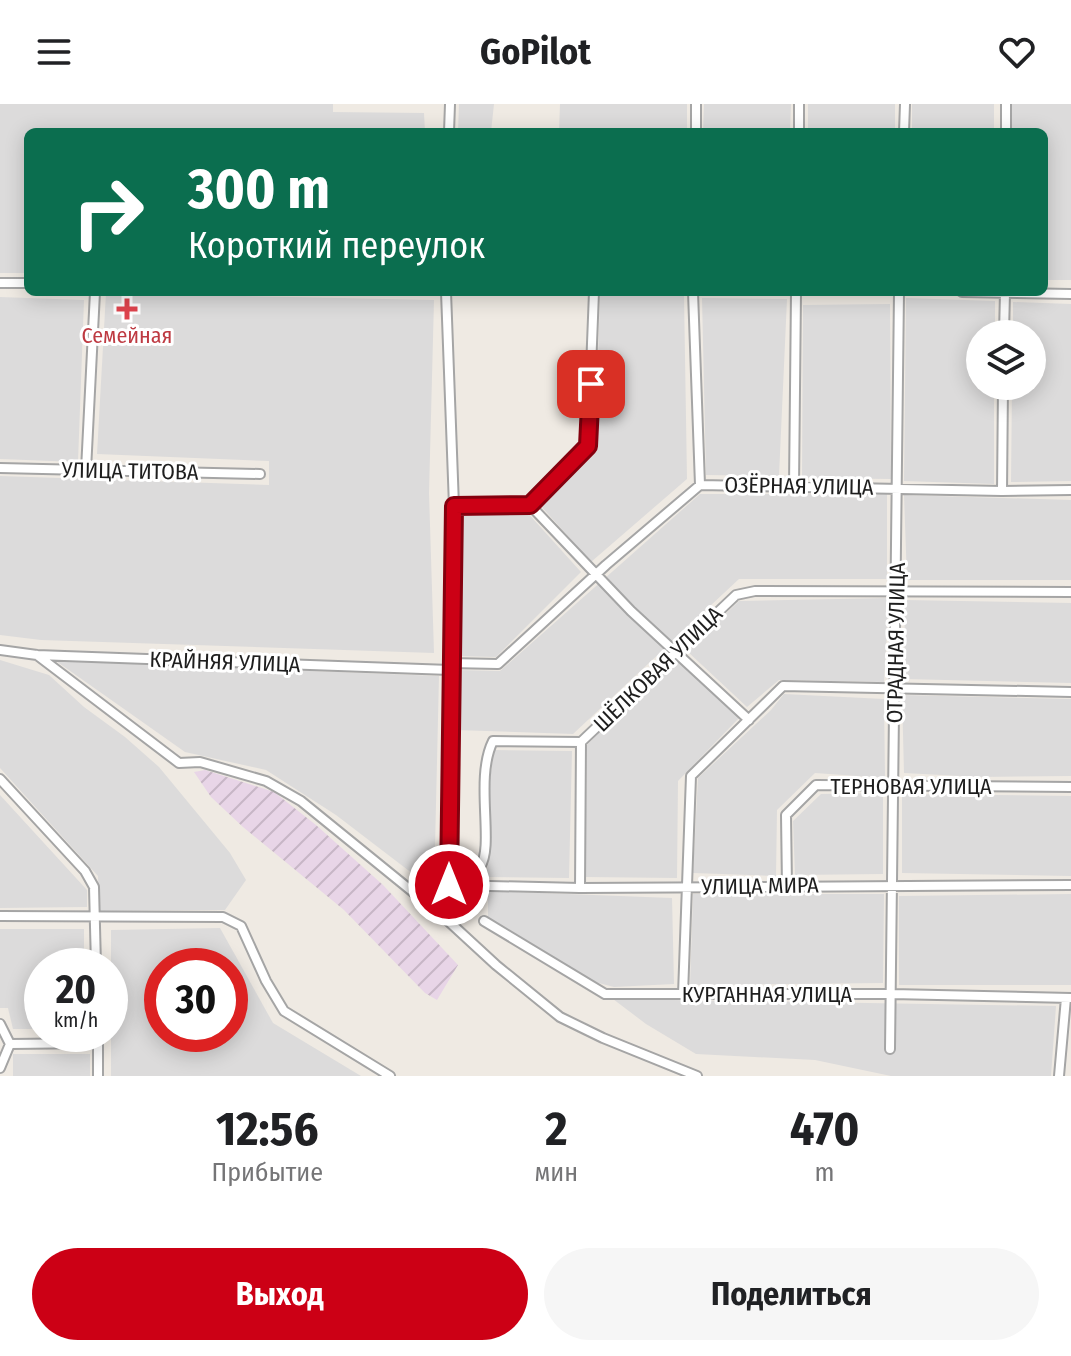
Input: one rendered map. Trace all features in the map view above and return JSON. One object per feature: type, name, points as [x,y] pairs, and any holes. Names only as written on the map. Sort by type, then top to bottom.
[{"type":"street","points":[[449,128],[450,104]]},
{"type":"street","points":[[696,104],[696,128]]},
{"type":"street","points":[[799,104],[799,128]]},
{"type":"street","points":[[904,128],[905,104]]},
{"type":"street","points":[[1006,104],[1006,128]]},
{"type":"street","points":[[0,283],[24,283]]},
{"type":"street","points":[[1048,293],[1071,294]]},
{"type":"street","points":[[86,470],[95,296]]},
{"type":"street","points":[[445,918],[449,885],[454,506],[446,296]]},
{"type":"street","points":[[454,506],[530,505],[588,446],[594,296]]},
{"type":"street","points":[[693,296],[700,485]]},
{"type":"street","points":[[794,486],[796,296]]},
{"type":"street","name":"ОТРАДНАЯ УЛИЦА","points":[[890,1049],[899,296]]},
{"type":"street","points":[[1004,320],[1005,296]]},
{"type":"street","points":[[1002,491],[1003,400]]},
{"type":"street","name":"УЛИЦА ТИТОВА","points":[[0,468],[260,474]]},
{"type":"street","name":"ОЗЁРНАЯ УЛИЦА","points":[[450,667],[498,664],[700,485],[1071,490]]},
{"type":"street","points":[[530,505],[631,611],[749,720]]},
{"type":"street","name":"ШЁЛКОВАЯ УЛИЦА","points":[[580,888],[581,742],[736,595],[755,591],[1071,592]]},
{"type":"street","name":"КРАЙНЯЯ УЛИЦА","points":[[0,650],[37,655],[450,667]]},
{"type":"street","points":[[37,655],[179,763],[200,762],[231,769],[266,781],[301,801],[560,1017],[697,1076]]},
{"type":"street","points":[[683,994],[691,776],[783,686],[1071,692]]},
{"type":"street","points":[[449,885],[469,877],[480,868],[485,855],[483,781],[486,754],[493,741],[581,742]]},
{"type":"street","points":[[0,779],[85,871],[94,887],[96,948]]},
{"type":"street","name":"ТЕРНОВАЯ УЛИЦА","points":[[787,886],[786,815],[816,785],[1071,787]]},
{"type":"street","name":"УЛИЦА МИРА","points":[[449,885],[580,888],[1071,885]]},
{"type":"street","points":[[0,916],[223,917],[241,926],[266,981],[284,1011],[390,1076]]},
{"type":"street","name":"КУРГАННАЯ УЛИЦА","points":[[484,921],[605,994],[892,994],[1068,998]]},
{"type":"street","points":[[1059,1076],[1068,998]]},
{"type":"street","points":[[0,1024],[10,1044]]},
{"type":"street","points":[[0,1068],[10,1044],[24,1043]]},
{"type":"street","points":[[98,1052],[98,1076]]},
{"type":"shaded area","points":[[0,104],[333,104],[333,112],[424,113],[425,128],[24,128],[24,273],[0,273]]},
{"type":"shaded area","points":[[459,104],[494,104],[491,128],[458,128]]},
{"type":"shaded area","points":[[560,104],[687,104],[687,128],[559,128]]},
{"type":"shaded area","points":[[704,104],[791,104],[790,128],[703,128]]},
{"type":"shaded area","points":[[808,104],[895,104],[895,128],[808,128]]},
{"type":"shaded area","points":[[912,104],[994,104],[994,128],[912,128]]},
{"type":"shaded area","points":[[1012,104],[1071,104],[1071,280],[1048,280],[1048,128],[1012,128]]},
{"type":"shaded area","points":[[106,296],[434,300],[429,493],[434,653],[41,640],[0,635],[0,476],[269,485],[269,461],[97,454]]},
{"type":"shaded area","points":[[600,296],[684,296],[687,479],[591,562],[540,505],[595,450]]},
{"type":"shaded area","points":[[0,297],[84,300],[78,462],[0,459]]},
{"type":"shaded area","points":[[702,298],[787,299],[779,476],[706,475]]},
{"type":"shaded area","points":[[906,298],[995,301],[995,320],[966,320],[966,400],[994,400],[994,484],[904,481]]},
{"type":"shaded area","points":[[1013,302],[1071,304],[1071,481],[1011,482],[1012,400],[1046,400],[1046,320],[1013,320]]},
{"type":"shaded area","points":[[890,304],[891,479],[802,478],[803,305]]},
{"type":"shaded area","points":[[700,494],[887,494],[887,579],[739,579],[573,734],[456,730],[456,670],[500,671]]},
{"type":"shaded area","points":[[904,495],[1071,500],[1071,580],[907,580]]},
{"type":"shaded area","points":[[525,510],[581,572],[496,657],[455,656],[462,511]]},
{"type":"shaded area","points":[[889,598],[884,682],[779,680],[747,707],[687,651],[739,601]]},
{"type":"shaded area","points":[[905,600],[1071,603],[1071,683],[904,679]]},
{"type":"shaded area","points":[[673,656],[739,718],[678,781],[677,878],[585,877],[587,745]]},
{"type":"shaded area","points":[[0,660],[49,675],[159,767],[230,853],[246,880],[225,910],[99,911],[98,876],[0,768]]},
{"type":"shaded area","points":[[56,661],[439,676],[434,890],[336,815],[266,770],[185,752]]},
{"type":"shaded area","points":[[784,694],[884,699],[885,778],[815,773],[777,810],[776,876],[693,873],[698,778]]},
{"type":"shaded area","points":[[902,695],[1071,699],[1071,776],[979,777],[904,773]]},
{"type":"shaded area","points":[[494,750],[572,751],[569,878],[485,877],[490,855],[490,779]]},
{"type":"shaded area","points":[[205,770],[274,792],[383,885],[458,965],[437,1000],[425,993],[344,910],[211,797],[194,772]]},
{"type":"shaded area","points":[[883,793],[883,874],[795,875],[793,821],[821,794]]},
{"type":"shaded area","points":[[902,794],[1071,796],[1071,876],[902,873]]},
{"type":"shaded area","points":[[0,795],[87,890],[87,907],[0,908]]},
{"type":"shaded area","points":[[488,891],[672,898],[674,984],[614,987],[591,981],[488,917]]},
{"type":"shaded area","points":[[693,894],[884,894],[883,983],[690,985]]},
{"type":"shaded area","points":[[1071,894],[1071,985],[899,985],[899,896]]},
{"type":"shaded area","points":[[220,928],[231,948],[144,948],[144,1052],[248,1052],[248,978],[273,1023],[361,1076],[111,1076],[111,1052],[128,1052],[128,948],[111,948],[111,930]]},
{"type":"shaded area","points":[[0,929],[84,929],[84,948],[24,948],[24,1029],[13,1029],[8,1008],[0,1008]]},
{"type":"shaded area","points":[[613,999],[1056,1006],[1051,1076],[891,1076],[815,1060],[696,1054],[646,1024]]},
{"type":"shaded area","points":[[13,1054],[90,1054],[90,1076],[13,1076]]},
{"type":"place","name":"Семейная","points":[[127,309]]},
{"type":"route","points":[[449,885],[454,506],[530,505],[588,446],[591,384]]}]
